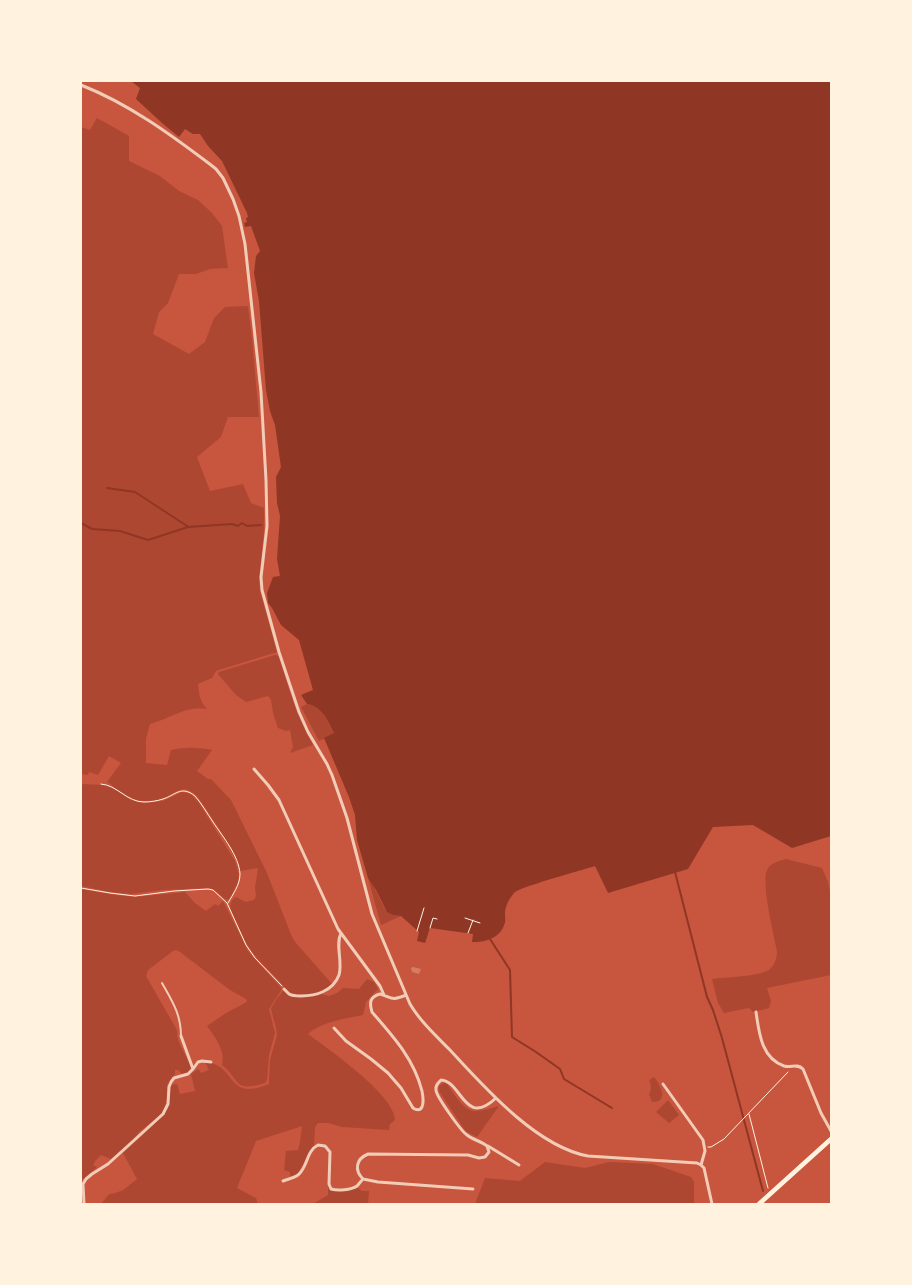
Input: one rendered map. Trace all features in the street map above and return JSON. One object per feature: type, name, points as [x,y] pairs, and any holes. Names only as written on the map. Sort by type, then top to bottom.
[{"type":"main road","points":[[759,1204],[831,1139]]},
{"type":"street","points":[[81,86],[114,100],[152,122],[216,169],[223,178],[240,216],[245,244],[261,392],[268,526],[261,577],[262,590],[279,652],[299,712],[332,775],[347,818],[372,914],[414,1012],[496,1098],[514,1115],[553,1144],[572,1152],[595,1156],[701,1164],[706,1173],[712,1204]]},
{"type":"street","points":[[254,769],[279,800],[333,920],[380,986],[384,996]]},
{"type":"street","points":[[284,988],[288,994],[295,996],[312,996],[320,994],[333,984],[338,977],[340,967],[338,940],[341,933]]},
{"type":"street","points":[[334,1028],[346,1041],[388,1073],[401,1088],[413,1108],[419,1110],[422,1108],[423,1097],[416,1072],[400,1045],[372,1012],[370,1005],[371,1000],[380,994],[394,999],[406,995]]},
{"type":"street","points":[[756,1012],[765,1050],[785,1066],[800,1066],[805,1072],[821,1113],[831,1131]]},
{"type":"street","points":[[181,1036],[193,1069]]},
{"type":"street","points":[[84,1204],[83,1184],[86,1179],[108,1164],[163,1114],[168,1104],[171,1082],[174,1078],[188,1074],[198,1062],[211,1062]]},
{"type":"street","points":[[496,1098],[488,1104],[475,1108],[466,1103],[449,1082],[441,1080],[436,1088],[437,1095],[462,1132],[519,1165]]},
{"type":"street","points":[[663,1084],[705,1143],[701,1164]]},
{"type":"street","points":[[283,1181],[297,1176],[315,1146],[322,1145],[330,1152],[329,1184],[331,1189],[336,1190],[358,1186],[363,1179]]},
{"type":"street","points":[[473,1189],[371,1182],[363,1179],[357,1165],[362,1156],[368,1154],[468,1154],[482,1158],[488,1155],[488,1146]]},
{"type":"lane","points":[[162,983],[177,1010],[181,1036]]},
{"type":"path","points":[[101,784],[114,788],[131,800],[142,802],[161,800],[178,791],[188,791],[195,796],[227,844],[239,869],[238,885],[227,904]]},
{"type":"path","points":[[81,888],[135,896],[169,891],[213,890],[227,904],[246,945],[255,958],[284,988]]},
{"type":"path","points":[[418,931],[424,908]]},
{"type":"path","points":[[430,928],[433,918],[437,919]]},
{"type":"path","points":[[466,918],[480,923]]},
{"type":"path","points":[[468,933],[473,920]]},
{"type":"path","points":[[705,1148],[711,1147],[724,1139],[794,1066]]},
{"type":"path","points":[[748,1114],[768,1189]]},
{"type":"shaded area","points":[[131,81],[831,81],[831,836],[792,848],[753,825],[713,827],[688,869],[608,893],[595,866],[518,890],[508,903],[502,930],[491,939],[482,942],[472,942],[473,934],[430,928],[425,943],[417,941],[419,932],[401,916],[387,912],[368,878],[357,840],[355,815],[324,738],[334,733],[321,711],[307,704],[301,695],[313,690],[299,640],[281,625],[268,603],[267,593],[273,577],[280,576],[277,559],[280,516],[277,503],[276,477],[281,467],[275,425],[266,390],[259,301],[254,273],[256,256],[260,251],[251,226],[245,227],[244,223],[247,222],[246,218],[248,217],[247,213],[222,161],[200,134],[193,134],[185,129],[179,137],[162,123],[136,99],[140,88]]},
{"type":"shaded area","points":[[97,118],[129,136],[129,161],[160,176],[179,191],[198,200],[222,226],[228,268],[210,269],[196,274],[179,274],[168,303],[159,312],[153,334],[189,354],[205,342],[214,318],[225,307],[248,306],[259,417],[228,417],[221,437],[197,457],[210,491],[243,484],[251,503],[264,508],[264,532],[259,579],[260,591],[277,652],[216,671],[212,678],[198,684],[200,698],[207,709],[192,709],[150,724],[146,739],[146,763],[167,765],[171,750],[181,748],[212,750],[197,771],[211,779],[231,800],[267,873],[292,937],[332,984],[323,991],[310,995],[289,992],[248,946],[233,915],[231,902],[236,897],[246,902],[254,900],[258,868],[240,871],[227,842],[197,796],[183,789],[157,800],[142,801],[132,799],[107,782],[121,763],[109,756],[98,775],[89,772],[88,775],[81,774],[81,127],[90,130]]},
{"type":"shaded area","points":[[275,655],[279,656],[289,690],[313,745],[290,753],[293,747],[290,730],[286,731],[278,728],[271,700],[268,696],[246,702],[236,695],[218,674],[219,672]]},
{"type":"shaded area","points":[[307,704],[321,711],[334,734],[319,741],[301,707]]},
{"type":"shaded area","points":[[81,784],[112,787],[129,799],[142,803],[163,801],[182,792],[191,794],[199,803],[235,861],[239,875],[238,882],[230,898],[228,900],[208,888],[163,890],[131,894],[81,886]]},
{"type":"shaded area","points":[[786,859],[822,868],[828,882],[831,897],[831,975],[767,988],[771,1001],[769,1008],[753,1012],[749,1008],[724,1013],[718,1003],[712,979],[765,972],[770,969],[775,961],[777,951],[767,898],[766,877],[770,866]]},
{"type":"shaded area","points":[[368,878],[386,910],[392,915],[401,916],[381,925]]},
{"type":"shaded area","points":[[81,889],[135,897],[185,892],[206,911],[215,904],[218,906],[223,901],[248,951],[282,989],[269,1009],[275,1033],[269,1055],[267,1080],[265,1083],[247,1087],[242,1086],[222,1065],[221,1049],[207,1026],[245,1003],[246,999],[230,990],[176,950],[148,970],[146,976],[177,1030],[178,1040],[191,1068],[187,1073],[182,1074],[175,1070],[175,1074],[167,1085],[167,1099],[164,1110],[157,1118],[139,1132],[133,1140],[111,1159],[101,1155],[93,1165],[97,1167],[84,1179],[82,1178],[81,1167]]},
{"type":"shaded area","points":[[367,979],[374,982],[378,989],[366,1002],[363,1015],[327,1023],[308,1034],[359,1073],[384,1098],[392,1110],[395,1120],[390,1124],[389,1130],[342,1127],[328,1123],[318,1123],[315,1127],[314,1146],[298,1173],[290,1176],[290,1172],[284,1170],[286,1151],[298,1150],[302,1126],[256,1141],[237,1188],[256,1198],[258,1204],[101,1204],[109,1194],[121,1191],[137,1179],[123,1153],[163,1116],[168,1105],[171,1085],[177,1084],[180,1094],[195,1091],[191,1074],[198,1069],[201,1073],[209,1070],[205,1062],[223,1069],[238,1086],[245,1089],[269,1084],[270,1060],[277,1035],[271,1008],[284,990],[292,996],[321,994],[329,996],[343,988],[359,989]]},
{"type":"shaded area","points":[[654,1077],[662,1092],[661,1100],[658,1102],[652,1102],[649,1094],[651,1087],[649,1080]]},
{"type":"shaded area","points":[[444,1083],[447,1084],[463,1105],[471,1110],[475,1111],[499,1106],[477,1137],[464,1129],[439,1091],[439,1086]]},
{"type":"shaded area","points":[[668,1100],[679,1115],[669,1123],[656,1112]]},
{"type":"shaded area","points":[[545,1162],[585,1168],[609,1162],[653,1164],[691,1177],[694,1182],[694,1204],[475,1204],[485,1178],[520,1181]]},
{"type":"shaded area","points":[[328,1187],[339,1191],[358,1188],[362,1191],[369,1191],[368,1204],[313,1204],[328,1195]]},
{"type":"building","points":[[411,968],[421,969],[419,974],[412,972]]},
{"type":"waterway","points":[[107,488],[135,492],[187,526]]},
{"type":"waterway","points":[[81,523],[92,529],[120,531],[148,540],[188,527],[232,524],[238,526],[242,523],[247,526],[261,525]]},
{"type":"waterway","points":[[675,872],[707,997],[722,1038],[763,1191]]},
{"type":"waterway","points":[[490,939],[510,970],[512,1037],[560,1069],[564,1079],[612,1108]]}]
